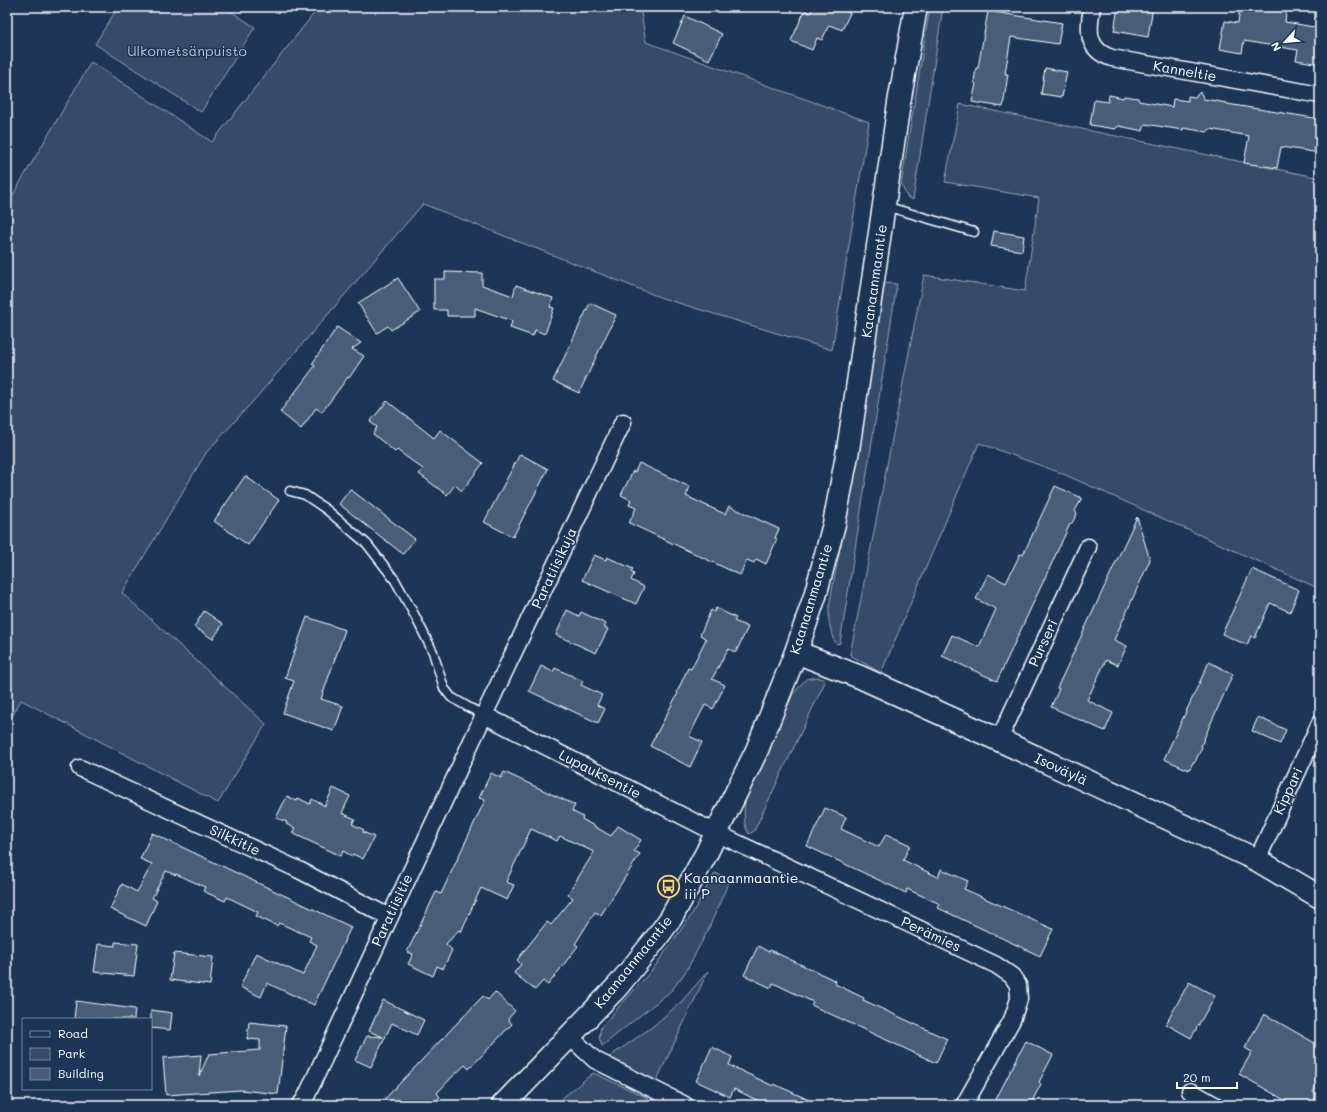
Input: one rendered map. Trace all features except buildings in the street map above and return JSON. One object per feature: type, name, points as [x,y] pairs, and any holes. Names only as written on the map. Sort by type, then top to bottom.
[{"type":"street","name":"Kaanaanmaantie","points":[[503,1105],[617,987],[671,918],[716,834],[757,750],[796,652],[814,596],[834,524],[848,450],[899,104],[916,7]]},
{"type":"street","name":"Kanneltie","points":[[1092,7],[1089,22],[1090,38],[1094,47],[1101,55],[1320,95]]},
{"type":"street","name":"Paratiisikuja","points":[[484,714],[623,422]]},
{"type":"street","name":"Purseri","points":[[998,740],[1088,547]]},
{"type":"street","name":"Isoväylä","points":[[796,652],[860,677],[1257,860],[1320,896]]},
{"type":"street","name":"Lupauksentie","points":[[484,714],[716,834]]},
{"type":"street","name":"Paratiisitie","points":[[300,1105],[305,1099],[484,714]]},
{"type":"street","name":"Kippari","points":[[1257,860],[1320,723]]},
{"type":"street","name":"Silkkitie","points":[[80,768],[300,870],[389,917]]},
{"type":"street","name":"Perämies","points":[[716,834],[996,965],[1012,976],[1018,985],[1019,998],[1012,1020],[964,1105]]},
{"type":"street","points":[[569,1036],[595,1060],[685,1105]]},
{"type":"street","points":[[1190,1091],[1215,1105]]},
{"type":"lane","points":[[884,206],[974,232]]},
{"type":"lane","points":[[290,491],[305,495],[327,510],[367,544],[395,580],[415,616],[433,652],[444,688],[452,697],[468,707],[484,714]]},
{"type":"green space","name":"Ulkometsänpuisto","points":[[118,7],[224,7],[255,27],[201,112],[95,44]]},
{"type":"green space","points":[[319,7],[640,7],[646,42],[869,122],[832,350],[662,298],[423,204],[255,399],[206,453],[122,593],[266,724],[218,803],[21,700],[7,726],[7,205],[91,62],[212,142]]},
{"type":"green space","points":[[930,7],[943,7],[913,200],[907,197],[901,184]]},
{"type":"green space","points":[[960,104],[1320,178],[1320,589],[1061,473],[979,443],[881,673],[850,655],[924,275],[1025,291],[1039,198],[945,182]]},
{"type":"green space","points":[[883,283],[897,284],[840,643],[837,644],[833,639],[829,622],[829,607],[843,531]]},
{"type":"green space","points":[[817,677],[823,679],[825,682],[754,831],[749,834],[745,823],[745,801],[793,694],[806,679]]},
{"type":"green space","points":[[715,873],[730,879],[708,930],[686,971],[672,990],[602,1046],[599,1037],[601,1027],[653,969],[690,917]]},
{"type":"green space","points":[[708,971],[656,1082],[609,1057],[652,1027],[682,1001]]},
{"type":"green space","points":[[593,1073],[648,1098],[645,1105],[554,1105]]},
{"type":"place","name":"Kaanaanmaantie iii P","points":[[669,886]]}]
